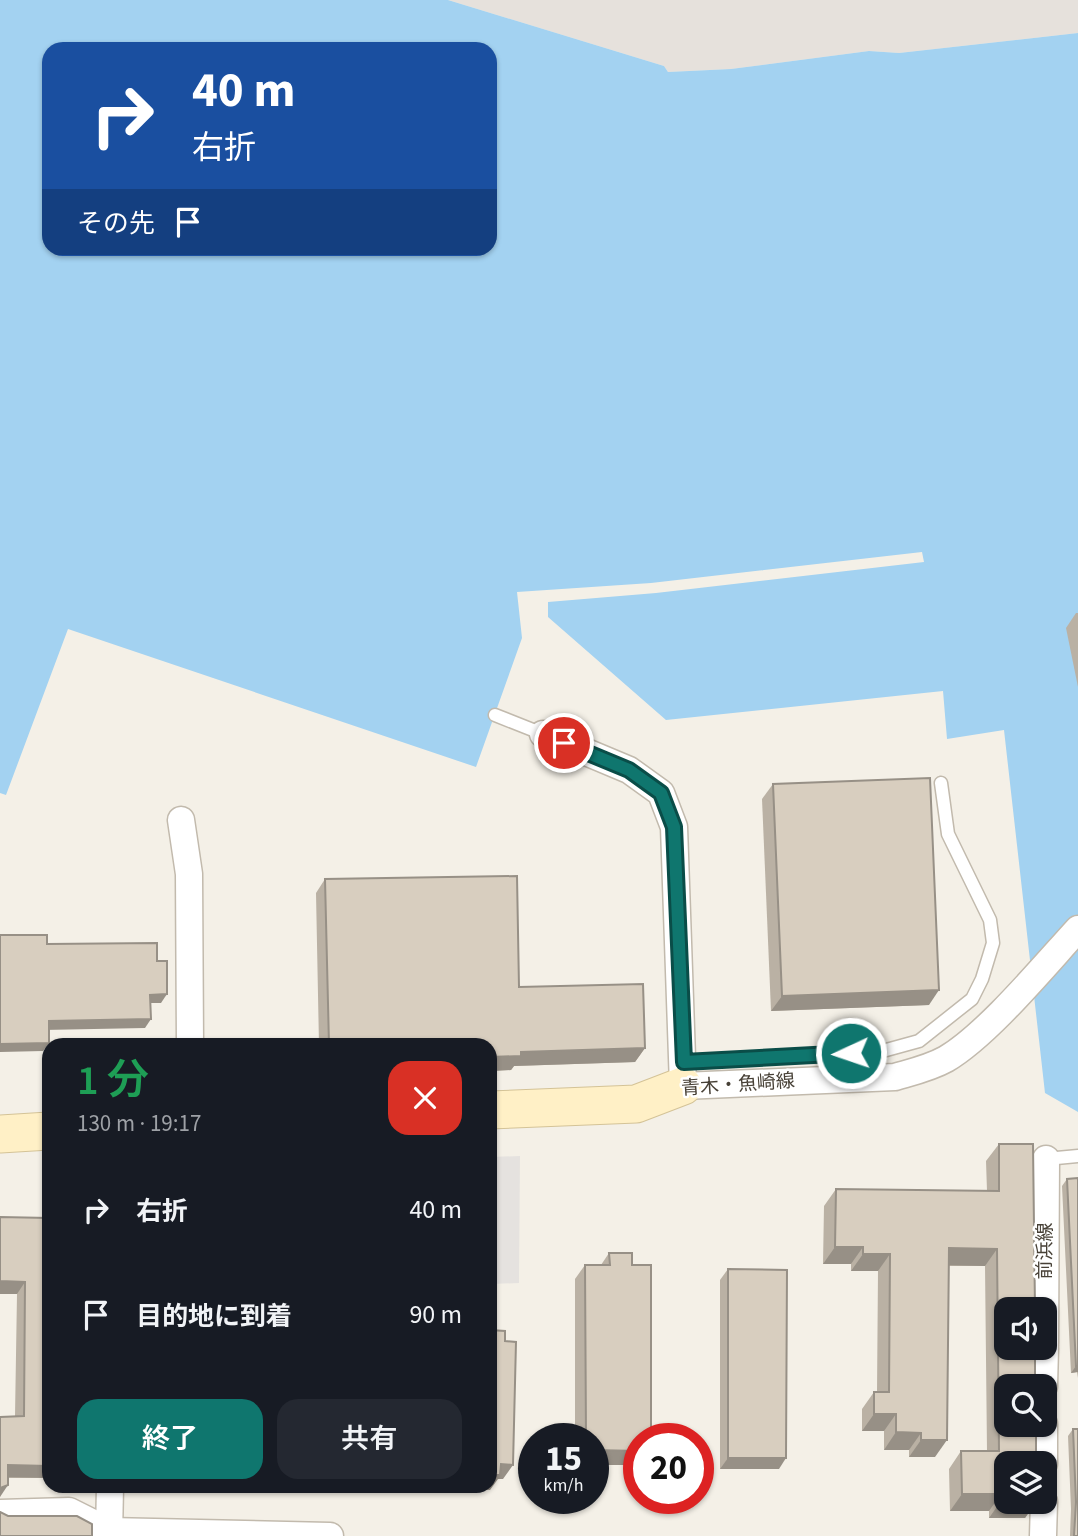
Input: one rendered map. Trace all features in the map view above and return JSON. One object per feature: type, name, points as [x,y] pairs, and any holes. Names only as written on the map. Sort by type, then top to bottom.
[{"type":"street","points":[[543,734],[629,770],[661,793],[674,827],[684,1074]]},
{"type":"street","points":[[181,820],[189,874],[190,1038]]},
{"type":"street","name":"青木・魚崎線","points":[[497,1110],[636,1104],[684,1074],[895,1077],[947,1058],[1007,1004],[1078,929]]},
{"type":"street","points":[[0,1134],[42,1131]]},
{"type":"street","name":"前浜線","points":[[1045,1297],[1046,1159]]},
{"type":"street","points":[[109,1534],[110,1493]]},
{"type":"street","points":[[0,1513],[69,1510],[109,1534],[330,1536]]},
{"type":"street","points":[[1043,1536],[1044,1514]]},
{"type":"lane","points":[[495,715],[543,734]]},
{"type":"lane","points":[[684,1074],[879,1052],[919,1041],[971,999],[982,979],[993,943],[990,919],[947,834],[941,783]]},
{"type":"lane","points":[[1046,1159],[1078,1156]]},
{"type":"shaded area","points":[[448,0],[1078,0],[1078,33],[899,53],[869,51],[731,69],[668,72],[664,66]]},
{"type":"shaded area","points":[[520,1156],[519,1283],[497,1284],[497,1157]]},
{"type":"water","points":[[0,0],[448,0],[664,66],[668,72],[731,69],[869,51],[899,53],[1078,33],[1078,1112],[1045,1093],[1004,730],[947,739],[943,691],[666,720],[548,617],[548,602],[656,593],[924,562],[922,552],[651,583],[517,592],[522,638],[476,767],[68,629],[6,795],[0,793]]},
{"type":"building","points":[[930,778],[939,990],[782,996],[773,784]]},
{"type":"building","points":[[517,876],[519,987],[643,984],[645,1048],[521,1052],[521,1056],[497,1057],[497,1038],[329,1038],[325,879]]},
{"type":"building","points":[[0,935],[47,935],[47,944],[157,943],[157,961],[167,961],[167,994],[150,995],[151,1019],[49,1021],[49,1038],[42,1038],[42,1043],[0,1044]]},
{"type":"building","points":[[999,1144],[1033,1144],[1035,1297],[997,1297],[997,1249],[949,1248],[947,1440],[921,1440],[921,1433],[896,1432],[896,1414],[874,1414],[874,1392],[889,1392],[890,1254],[863,1254],[863,1247],[835,1247],[836,1189],[999,1191]]},
{"type":"building","points":[[1078,1178],[1078,1366],[1076,1366],[1067,1179]]},
{"type":"building","points":[[0,1217],[42,1218],[42,1466],[8,1465],[8,1485],[0,1488],[0,1417],[24,1416],[25,1282],[0,1281]]},
{"type":"building","points":[[609,1253],[632,1253],[632,1265],[651,1265],[651,1423],[623,1423],[623,1451],[609,1450],[609,1423],[586,1423],[585,1265],[610,1265]]},
{"type":"building","points":[[728,1269],[787,1270],[786,1458],[728,1458]]},
{"type":"building","points":[[497,1330],[505,1331],[505,1341],[516,1342],[513,1465],[501,1464],[500,1475],[497,1475]]},
{"type":"building","points":[[998,1360],[1035,1360],[1035,1374],[998,1374]]},
{"type":"building","points":[[1073,1429],[1078,1429],[1078,1536],[1074,1536],[1076,1502]]},
{"type":"building","points":[[999,1437],[1036,1437],[1036,1451],[999,1451]]},
{"type":"building","points":[[961,1451],[994,1451],[994,1494],[962,1494]]},
{"type":"building","points":[[0,1512],[8,1516],[77,1516],[92,1524],[92,1536],[0,1536]]},
{"type":"route","points":[[564,743],[629,770],[661,793],[674,827],[684,1062],[851,1053]]}]
